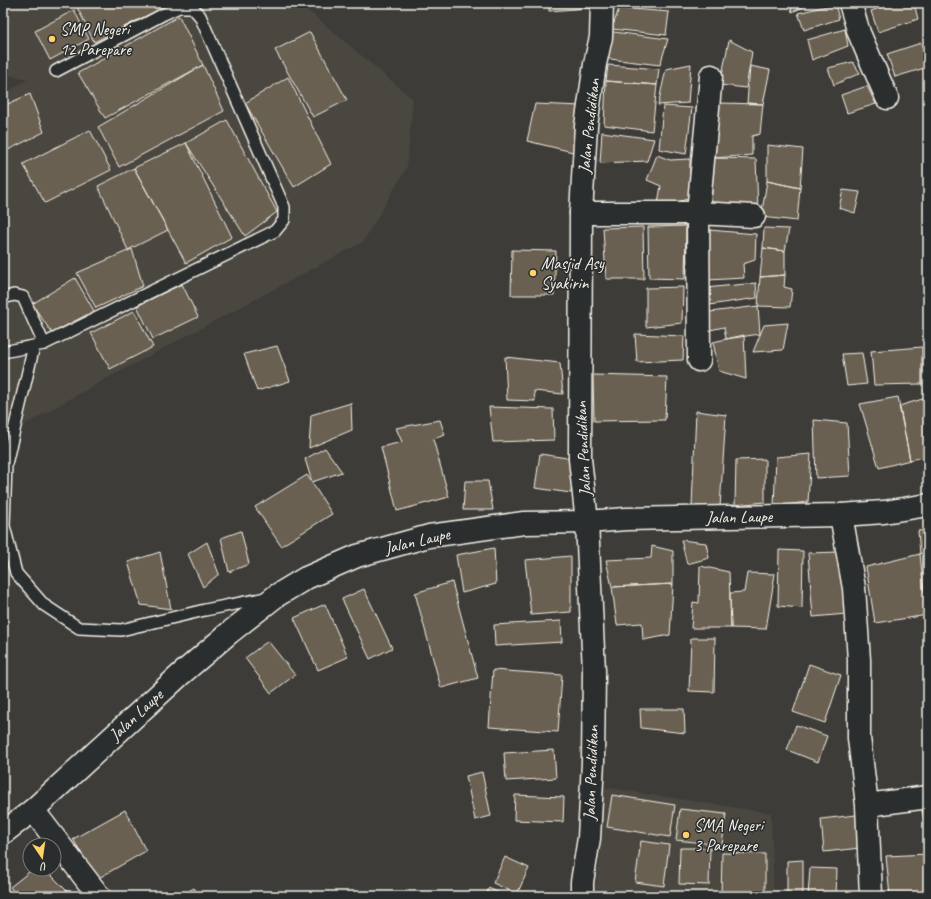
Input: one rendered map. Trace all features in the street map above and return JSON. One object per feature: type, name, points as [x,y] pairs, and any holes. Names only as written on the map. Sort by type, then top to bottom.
[{"type":"street","name":"Jalan Pendidikan","points":[[582,896],[582,882],[589,838],[594,672],[587,522],[580,459],[581,212],[586,126],[595,64],[601,37],[602,3]]},
{"type":"street","points":[[850,3],[859,33],[887,98]]},
{"type":"street","points":[[699,360],[698,213],[711,76]]},
{"type":"street","points":[[581,212],[698,213],[754,216]]},
{"type":"street","name":"Jalan Laupe","points":[[3,833],[33,810],[180,675],[229,633],[276,596],[306,578],[357,556],[429,536],[524,523],[587,522],[626,519],[841,515],[884,512],[928,505]]},
{"type":"street","points":[[841,515],[854,588],[859,660],[859,738],[867,805],[871,896]]},
{"type":"street","points":[[867,805],[928,797]]},
{"type":"street","points":[[33,810],[98,896]]},
{"type":"lane","points":[[3,352],[39,345],[275,231],[284,220],[284,207],[200,16],[192,7],[179,7],[164,14],[56,71]]},
{"type":"lane","points":[[3,298],[14,295],[23,297],[39,345],[6,464],[4,526],[16,573],[44,605],[79,628],[122,630],[205,610],[276,596]]},
{"type":"shaded area","points":[[3,3],[297,3],[413,99],[407,167],[363,242],[102,381],[3,437],[3,95],[28,79],[3,74]]},
{"type":"shaded area","name":"SMA Negeri 3 Parepare","points":[[602,787],[771,813],[774,896],[594,896],[600,858]]},
{"type":"building","points":[[85,3],[172,3],[94,42],[77,7]]},
{"type":"building","points":[[549,3],[588,3],[588,8],[549,11]]},
{"type":"building","points":[[790,3],[812,3],[792,12]]},
{"type":"building","points":[[893,3],[914,3],[918,19],[878,32],[871,11]]},
{"type":"building","points":[[835,4],[839,19],[804,30],[798,13]]},
{"type":"building","points":[[619,8],[669,12],[666,35],[612,29]]},
{"type":"building","points":[[74,10],[89,39],[50,60],[35,31]]},
{"type":"building","points":[[179,16],[203,65],[105,118],[78,73]]},
{"type":"building","points":[[845,29],[848,46],[812,60],[807,40]]},
{"type":"building","points":[[606,31],[668,39],[660,65],[602,58]]},
{"type":"building","points":[[310,32],[347,100],[313,117],[275,50]]},
{"type":"building","points":[[729,40],[752,52],[746,88],[720,85]]},
{"type":"building","points":[[921,43],[928,67],[895,77],[887,54]]},
{"type":"building","points":[[853,62],[860,73],[834,85],[828,68]]},
{"type":"building","points":[[691,64],[688,103],[658,105],[666,69]]},
{"type":"building","points":[[203,65],[224,111],[119,167],[98,127]]},
{"type":"building","points":[[608,65],[659,69],[657,85],[606,81]]},
{"type":"building","points":[[750,66],[770,70],[763,104],[747,103]]},
{"type":"building","points":[[288,77],[331,164],[294,187],[245,103]]},
{"type":"building","points":[[606,81],[657,85],[652,131],[604,125]]},
{"type":"building","points":[[867,86],[876,104],[847,113],[841,95]]},
{"type":"building","points":[[30,94],[44,132],[8,150],[3,139],[3,106]]},
{"type":"building","points":[[718,103],[763,104],[760,134],[752,136],[752,155],[714,158]]},
{"type":"building","points":[[535,104],[582,106],[577,153],[527,141]]},
{"type":"building","points":[[663,106],[692,108],[686,154],[659,149]]},
{"type":"building","points":[[227,120],[277,212],[245,236],[186,143]]},
{"type":"building","points":[[90,130],[111,170],[45,203],[23,164]]},
{"type":"building","points":[[602,132],[654,139],[647,161],[600,163]]},
{"type":"building","points":[[186,143],[232,237],[186,263],[134,168]]},
{"type":"building","points":[[767,145],[803,149],[800,188],[767,181]]},
{"type":"building","points":[[657,155],[670,160],[690,159],[690,198],[657,209],[661,186],[647,180]]},
{"type":"building","points":[[714,158],[756,159],[758,209],[711,204]]},
{"type":"building","points":[[134,168],[168,230],[128,250],[98,186]]},
{"type":"building","points":[[767,181],[800,188],[797,221],[761,217]]},
{"type":"building","points":[[843,190],[860,192],[855,213],[839,208]]},
{"type":"building","points":[[686,226],[685,279],[649,278],[648,227]]},
{"type":"building","points":[[643,227],[644,279],[606,279],[603,228]]},
{"type":"building","points":[[764,228],[789,229],[785,251],[763,248]]},
{"type":"building","points":[[709,230],[756,234],[755,260],[743,264],[744,278],[708,280]]},
{"type":"building","points":[[763,248],[785,251],[785,275],[760,277]]},
{"type":"building","points":[[132,249],[143,286],[96,308],[77,273]]},
{"type":"building","name":"Masjid Asy Syakirin","points":[[512,250],[556,251],[554,295],[511,295]]},
{"type":"building","points":[[785,275],[784,287],[792,289],[790,307],[758,306],[760,277]]},
{"type":"building","points":[[75,278],[94,311],[52,333],[32,304]]},
{"type":"building","points":[[756,283],[757,298],[709,305],[705,288]]},
{"type":"building","points":[[182,284],[198,317],[153,339],[137,306]]},
{"type":"building","points":[[683,287],[682,323],[646,327],[646,288]]},
{"type":"building","points":[[758,306],[760,334],[726,339],[724,327],[710,330],[710,312]]},
{"type":"building","points":[[134,311],[153,347],[110,369],[91,333]]},
{"type":"building","points":[[788,323],[783,350],[753,352],[764,325]]},
{"type":"building","points":[[635,334],[684,336],[683,360],[637,362]]},
{"type":"building","points":[[744,335],[746,379],[719,371],[713,342]]},
{"type":"building","points":[[277,346],[290,381],[257,391],[244,354]]},
{"type":"building","points":[[922,347],[922,384],[874,385],[871,351]]},
{"type":"building","points":[[862,353],[867,384],[847,386],[842,354]]},
{"type":"building","points":[[505,357],[560,363],[563,394],[534,391],[535,401],[507,400]]},
{"type":"building","points":[[4,367],[7,433],[3,433]]},
{"type":"building","points":[[593,375],[667,377],[665,420],[594,421]]},
{"type":"building","points":[[928,389],[928,407],[924,390]]},
{"type":"building","points":[[898,397],[910,460],[879,468],[860,404]]},
{"type":"building","points":[[926,398],[928,407],[928,456],[910,460],[899,406]]},
{"type":"building","points":[[351,403],[352,430],[309,448],[311,415]]},
{"type":"building","points":[[489,407],[553,409],[554,440],[493,442]]},
{"type":"building","points":[[696,411],[726,415],[720,507],[692,506]]},
{"type":"building","points":[[440,420],[445,435],[433,439],[449,497],[397,511],[381,447],[402,442],[396,428]]},
{"type":"building","points":[[814,420],[847,423],[850,476],[816,478]]},
{"type":"building","points":[[325,448],[342,472],[312,482],[305,459]]},
{"type":"building","points":[[540,454],[574,459],[571,493],[535,488]]},
{"type":"building","points":[[811,454],[808,502],[774,506],[776,457]]},
{"type":"building","points":[[765,459],[765,502],[735,505],[736,460]]},
{"type":"building","points":[[307,475],[332,514],[281,546],[255,507]]},
{"type":"building","points":[[465,481],[488,481],[493,510],[463,510]]},
{"type":"building","points":[[928,530],[928,552],[920,554],[918,531]]},
{"type":"building","points":[[241,531],[249,564],[229,572],[221,538]]},
{"type":"building","points":[[681,540],[706,543],[709,558],[687,564]]},
{"type":"building","points":[[207,542],[219,574],[203,587],[188,554]]},
{"type":"building","points":[[652,546],[673,551],[673,584],[612,587],[606,560],[651,558]]},
{"type":"building","points":[[494,548],[496,584],[462,593],[456,555]]},
{"type":"building","points":[[779,550],[803,551],[802,608],[778,606]]},
{"type":"building","points":[[160,552],[171,609],[141,605],[128,562]]},
{"type":"building","points":[[840,552],[846,614],[813,617],[808,553]]},
{"type":"building","points":[[920,554],[924,591],[928,588],[928,615],[875,623],[866,567]]},
{"type":"building","points":[[571,556],[571,612],[531,615],[525,560]]},
{"type":"building","points":[[700,566],[729,572],[731,628],[691,628],[693,602],[699,603]]},
{"type":"building","points":[[747,573],[775,574],[766,629],[731,628],[730,593],[744,592]]},
{"type":"building","points":[[452,582],[478,678],[441,688],[415,593]]},
{"type":"building","points":[[673,584],[670,635],[643,640],[642,623],[617,625],[612,587]]},
{"type":"building","points":[[364,589],[392,648],[370,659],[342,599]]},
{"type":"building","points":[[325,604],[348,657],[318,670],[294,618]]},
{"type":"building","points":[[561,621],[562,642],[495,646],[494,625]]},
{"type":"building","points":[[691,638],[715,638],[714,692],[689,691]]},
{"type":"building","points":[[268,641],[295,675],[271,693],[245,658]]},
{"type":"building","points":[[809,664],[841,675],[825,723],[793,712]]},
{"type":"building","points":[[493,670],[562,675],[558,732],[489,727]]},
{"type":"building","points":[[640,709],[684,709],[685,733],[641,728]]},
{"type":"building","points":[[796,725],[827,736],[818,762],[787,750]]},
{"type":"building","points":[[554,750],[556,778],[506,781],[504,753]]},
{"type":"building","points":[[482,772],[491,816],[475,820],[466,776]]},
{"type":"building","points":[[515,795],[564,797],[563,822],[514,820]]},
{"type":"building","points":[[612,795],[675,805],[670,837],[607,827]]},
{"type":"building","points":[[680,809],[726,814],[722,845],[676,840]]},
{"type":"building","points":[[125,810],[146,851],[97,879],[73,839]]},
{"type":"building","points":[[922,811],[928,811],[928,836]]},
{"type":"building","points":[[856,815],[860,848],[824,852],[821,819]]},
{"type":"building","points":[[641,841],[669,845],[664,886],[635,882]]},
{"type":"building","points":[[680,848],[710,848],[709,885],[679,884]]},
{"type":"building","points":[[722,853],[765,854],[765,896],[721,896]]},
{"type":"building","points":[[928,854],[928,896],[890,896],[886,856]]},
{"type":"building","points":[[505,857],[529,868],[517,894],[493,883]]},
{"type":"building","points":[[803,860],[803,894],[787,894],[787,861]]},
{"type":"building","points":[[810,868],[837,869],[836,896],[808,896]]},
{"type":"building","points":[[23,877],[53,877],[72,896],[17,896],[10,887]]},
{"type":"building","points":[[194,888],[200,896],[180,896]]},
{"type":"building","points":[[489,888],[505,896],[485,896]]},
{"type":"place","name":"SMP Negeri 12 Parepare","points":[[52,39]]},
{"type":"place","name":"Masjid Asy Syakirin","points":[[533,273]]},
{"type":"place","name":"SMA Negeri 3 Parepare","points":[[686,835]]}]
